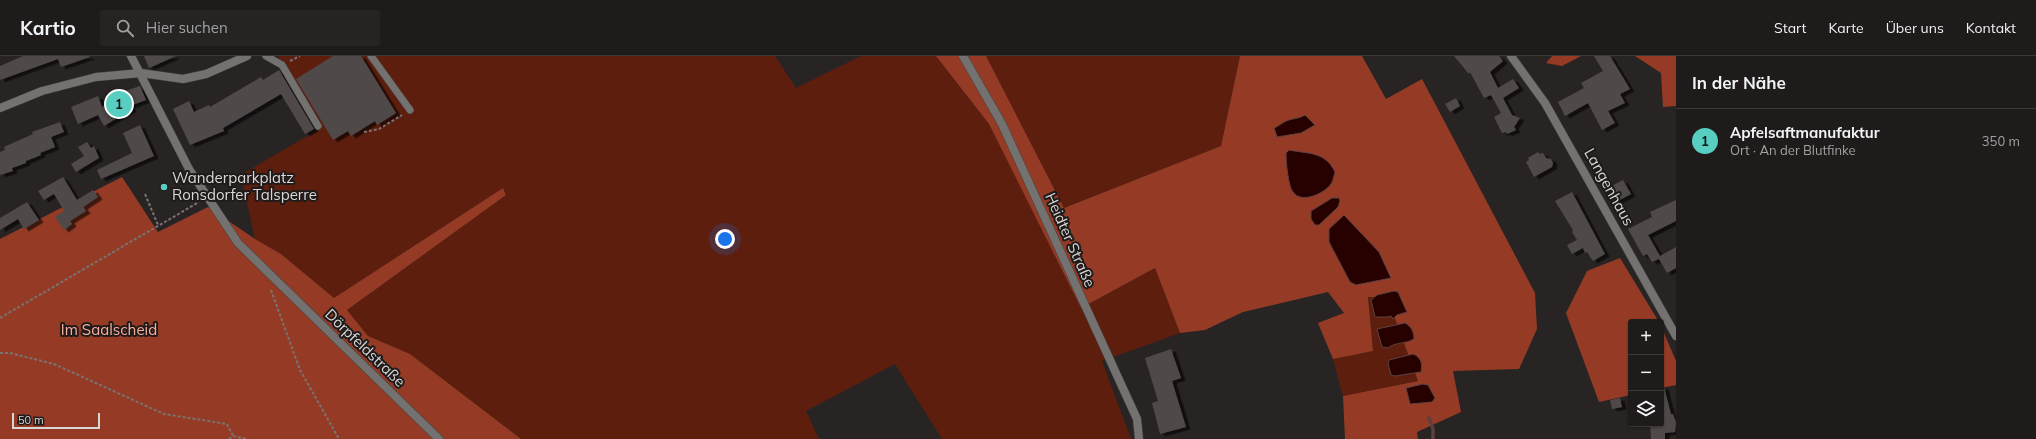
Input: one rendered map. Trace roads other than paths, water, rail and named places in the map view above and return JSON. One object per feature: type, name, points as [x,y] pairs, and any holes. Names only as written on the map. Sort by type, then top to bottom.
[{"type":"street","name":"Dörpfeldstraße","points":[[131,56],[189,169],[238,243],[439,439]]},
{"type":"street","points":[[0,108],[42,91],[96,77],[141,73],[183,79],[206,74],[247,56]]},
{"type":"street","name":"Heidter Straße","points":[[963,56],[1002,124],[1137,419],[1140,439]]},
{"type":"street","name":"Langenhaus","points":[[1511,56],[1545,103],[1676,336]]},
{"type":"lane","points":[[266,56],[282,66],[318,126]]},
{"type":"lane","points":[[371,56],[410,110]]},
{"type":"waterway","points":[[1429,418],[1433,429],[1433,439]]},
{"type":"place","name":"Apfelsaftmanufaktur","points":[[119,104]]},
{"type":"place","name":"Wanderparkplatz Ronsdorfer Talsperre","points":[[164,187]]},
{"type":"park label","name":"Im Saalscheid","points":[[109,330]]}]
